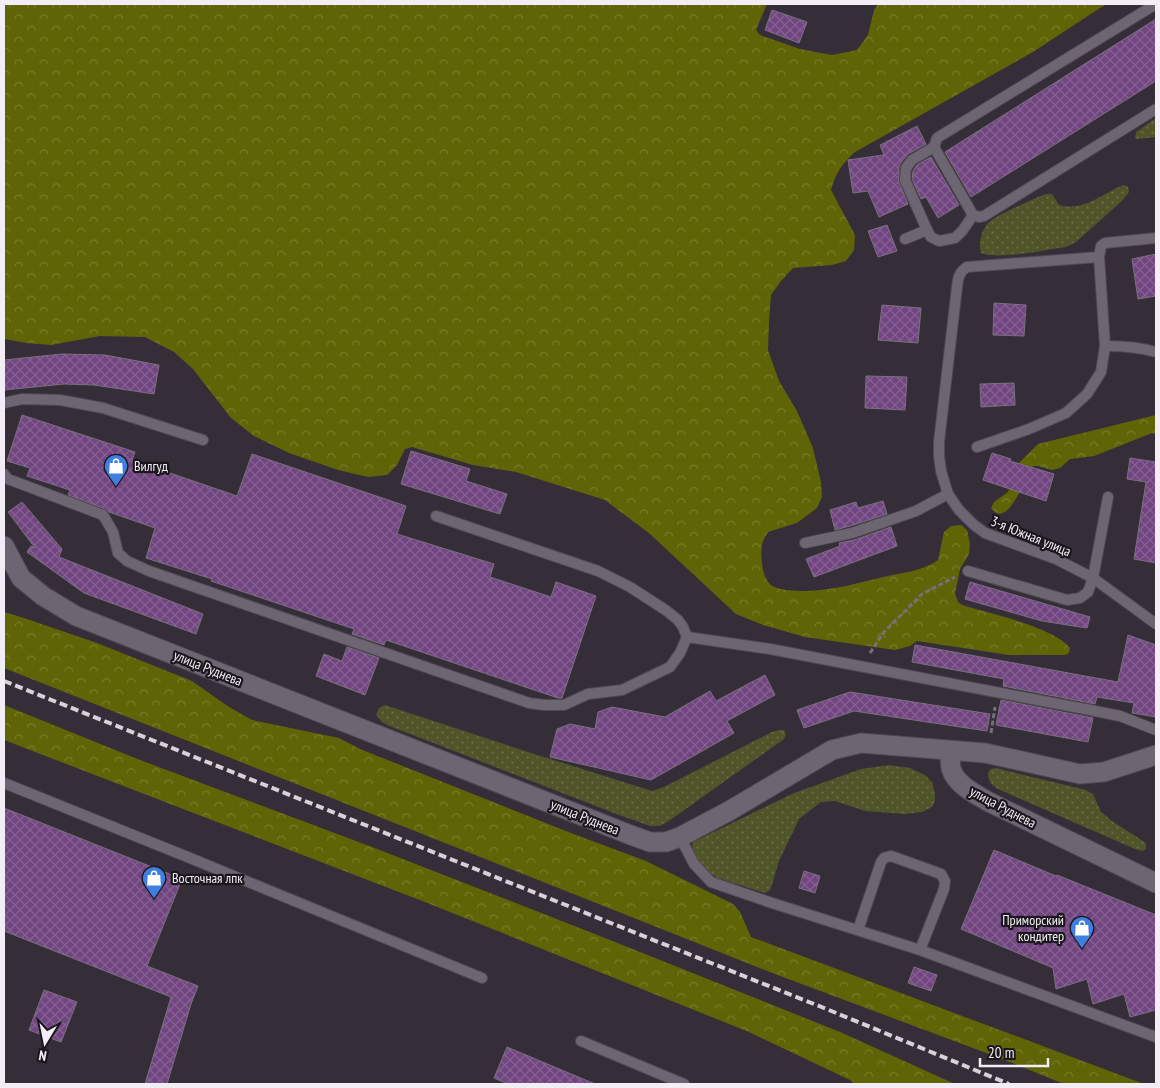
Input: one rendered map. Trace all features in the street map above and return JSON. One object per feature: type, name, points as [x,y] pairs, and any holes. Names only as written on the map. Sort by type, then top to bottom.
[{"type":"street","name":"улица Руднева","points":[[4,546],[21,578],[43,596],[76,616],[650,842],[666,842],[680,837],[729,812],[832,750],[861,743],[950,751],[952,771],[960,783],[970,791],[1156,883]]},
{"type":"street","points":[[950,751],[985,753],[1080,774],[1104,772],[1156,755]]},
{"type":"lane","points":[[973,215],[955,238],[939,241],[932,237],[927,230],[905,180],[906,168],[912,160],[934,147],[938,138],[1156,4]]},
{"type":"lane","points":[[934,147],[973,215],[979,217],[984,216],[1156,110]]},
{"type":"lane","points":[[905,239],[927,230]]},
{"type":"lane","points":[[977,447],[1028,430],[1066,413],[1087,394],[1101,372],[1105,346],[1099,257],[1101,246],[1105,243],[1156,238]]},
{"type":"lane","name":"3-я Южная улица","points":[[1099,257],[967,267],[961,271],[956,287],[939,456],[948,494],[959,510],[973,524],[985,533],[1056,558],[1093,578],[1156,624]]},
{"type":"lane","points":[[1105,346],[1122,346],[1156,352]]},
{"type":"lane","points":[[4,403],[22,399],[60,400],[103,408],[203,440]]},
{"type":"lane","points":[[4,474],[8,478],[103,516],[113,532],[118,553],[127,561],[149,571],[529,702],[544,705],[564,705],[588,694],[622,690],[670,667],[680,653],[687,637],[678,620],[630,587],[598,571],[436,516]]},
{"type":"lane","points":[[805,543],[852,533],[916,511],[948,494]]},
{"type":"lane","points":[[968,571],[1067,600],[1080,598],[1088,592],[1093,578],[1108,497]]},
{"type":"lane","points":[[4,569],[21,578]]},
{"type":"lane","points":[[687,637],[770,649],[1120,716],[1156,730]]},
{"type":"lane","points":[[4,783],[482,978]]},
{"type":"lane","points":[[680,837],[694,864],[711,882],[920,950],[1156,1037]]},
{"type":"lane","points":[[858,930],[881,862],[884,858],[891,856],[941,874],[945,881],[920,950]]},
{"type":"lane","points":[[581,1040],[684,1084]]},
{"type":"path","points":[[862,666],[884,632],[922,594],[968,571]]},
{"type":"path","points":[[985,753],[998,692]]},
{"type":"green space","points":[[4,4],[767,4],[756,30],[760,35],[800,49],[832,55],[857,50],[868,35],[874,10],[878,4],[1106,4],[1033,52],[855,152],[846,160],[835,178],[831,190],[855,235],[854,250],[846,261],[832,265],[793,268],[771,295],[769,321],[768,350],[779,381],[797,411],[813,448],[821,482],[822,497],[817,508],[797,523],[768,532],[765,536],[761,555],[764,572],[769,583],[783,590],[817,590],[846,586],[919,569],[938,560],[944,532],[951,526],[961,525],[967,530],[970,544],[969,554],[960,569],[955,594],[958,602],[962,605],[1036,627],[1062,640],[1070,648],[1069,653],[1065,655],[1009,655],[917,641],[910,646],[895,650],[805,637],[763,625],[736,614],[650,534],[605,500],[516,472],[473,465],[412,447],[405,449],[397,465],[387,475],[368,477],[338,470],[289,453],[254,436],[231,418],[193,369],[174,352],[145,337],[100,336],[51,345],[4,339]]},
{"type":"green space","points":[[1156,118],[1156,137],[1135,138],[1136,132]]},
{"type":"green space","points":[[1124,185],[1128,187],[1129,192],[1122,201],[1076,242],[1066,247],[1010,255],[981,253],[980,242],[988,223],[1011,209],[1046,194],[1052,194],[1059,205],[1077,206],[1093,201]]},
{"type":"green space","points":[[1156,415],[1156,434],[1152,433],[1094,456],[1070,459],[1060,468],[1052,470],[1033,466],[1010,508],[1004,513],[997,513],[991,508],[994,502],[1008,492],[1018,464],[1038,444]]},
{"type":"green space","points":[[4,612],[97,643],[192,681],[229,707],[252,720],[339,738],[360,749],[646,861],[733,904],[740,912],[751,937],[1144,1084],[1064,1084],[775,974],[4,668]]},
{"type":"green space","points":[[4,705],[140,760],[372,847],[600,936],[840,1032],[955,1084],[854,1084],[850,1080],[749,1032],[430,904],[4,740]]},
{"type":"green space","points":[[385,705],[652,791],[664,787],[772,732],[784,730],[786,734],[784,739],[666,823],[659,826],[650,826],[387,725],[376,715],[379,708]]},
{"type":"green space","points":[[889,765],[910,768],[925,775],[932,782],[935,794],[935,801],[932,807],[922,812],[905,814],[865,811],[835,801],[821,802],[799,819],[779,861],[771,888],[765,893],[718,878],[708,872],[696,858],[692,848],[693,842],[794,793],[861,769]]},
{"type":"green space","points":[[996,768],[1086,790],[1093,794],[1101,812],[1143,841],[1146,844],[1146,849],[1142,851],[1135,849],[998,789],[991,784],[988,775],[991,769]]},
{"type":"building","points":[[772,10],[807,22],[799,43],[765,30]]},
{"type":"building","points":[[1156,19],[1156,81],[971,197],[945,152]]},
{"type":"building","points":[[917,126],[926,144],[908,154],[899,167],[899,182],[908,204],[879,217],[868,191],[853,193],[848,160],[884,155],[880,145]]},
{"type":"building","points":[[931,157],[959,205],[938,218],[926,197],[921,199],[912,179],[913,171],[917,165]]},
{"type":"building","points":[[887,225],[897,251],[878,257],[868,231]]},
{"type":"building","points":[[1156,254],[1156,296],[1138,299],[1132,259]]},
{"type":"building","points":[[994,303],[1026,305],[1024,336],[993,335]]},
{"type":"building","points":[[882,305],[921,308],[918,343],[878,340]]},
{"type":"building","points":[[62,354],[105,355],[159,365],[154,394],[94,385],[64,384],[4,390],[4,360]]},
{"type":"building","points":[[866,376],[907,377],[905,410],[865,408]]},
{"type":"building","points":[[1014,383],[1015,405],[981,407],[980,384]]},
{"type":"building","points":[[22,415],[135,452],[132,460],[237,496],[252,454],[406,506],[397,534],[494,564],[490,577],[551,597],[556,582],[596,596],[562,698],[386,640],[384,645],[352,634],[354,629],[146,558],[155,528],[68,495],[70,490],[27,476],[30,468],[7,461]]},
{"type":"building","points":[[411,451],[470,469],[466,481],[507,494],[500,514],[401,484]]},
{"type":"building","points":[[992,453],[1011,459],[1010,461],[1054,474],[1046,501],[983,480]]},
{"type":"building","points":[[1130,458],[1156,462],[1156,563],[1134,559],[1146,482],[1127,479]]},
{"type":"building","points":[[883,501],[887,514],[835,530],[830,510],[856,502],[858,508]]},
{"type":"building","points":[[22,502],[62,549],[59,557],[203,614],[196,634],[84,593],[27,552],[31,546],[35,548],[8,512]]},
{"type":"building","points":[[891,527],[897,546],[814,577],[806,559],[840,546],[839,543],[854,540]]},
{"type":"building","points":[[970,582],[1090,617],[1087,628],[1042,621],[965,599]]},
{"type":"building","points":[[1128,635],[1156,645],[1156,717],[1132,713],[1134,703],[1097,697],[1095,704],[1003,686],[1004,679],[912,662],[915,645],[1118,682]]},
{"type":"building","points":[[347,647],[379,658],[365,695],[316,676],[324,654],[342,661]]},
{"type":"building","points":[[765,675],[775,695],[727,721],[734,733],[651,780],[550,757],[557,729],[570,724],[595,729],[598,712],[612,707],[665,717],[710,691],[716,701]]},
{"type":"building","points":[[850,692],[990,714],[987,731],[854,711],[804,728],[797,710]]},
{"type":"building","points":[[1001,700],[1093,718],[1088,742],[996,725]]},
{"type":"building","points":[[4,808],[182,879],[147,966],[198,986],[167,1084],[145,1084],[171,997],[4,931]]},
{"type":"building","name":"Приморский кондитер","points":[[994,850],[1156,915],[1156,1010],[1130,1017],[1124,994],[1093,1004],[1087,979],[1056,989],[1053,968],[961,929]]},
{"type":"building","points":[[804,871],[820,876],[815,893],[799,888]]},
{"type":"building","points":[[914,967],[937,975],[931,991],[908,983]]},
{"type":"building","points":[[44,990],[77,1002],[61,1042],[29,1030]]},
{"type":"building","points":[[507,1047],[595,1084],[508,1084],[494,1078]]},
{"type":"railway","points":[[4,681],[824,1008],[1009,1084]]},
{"type":"place","name":"Вилгуд","points":[[116,487]]},
{"type":"place","name":"Восточная лпк","points":[[154,899]]},
{"type":"place","name":"Приморский кондитер","points":[[1082,949]]}]
